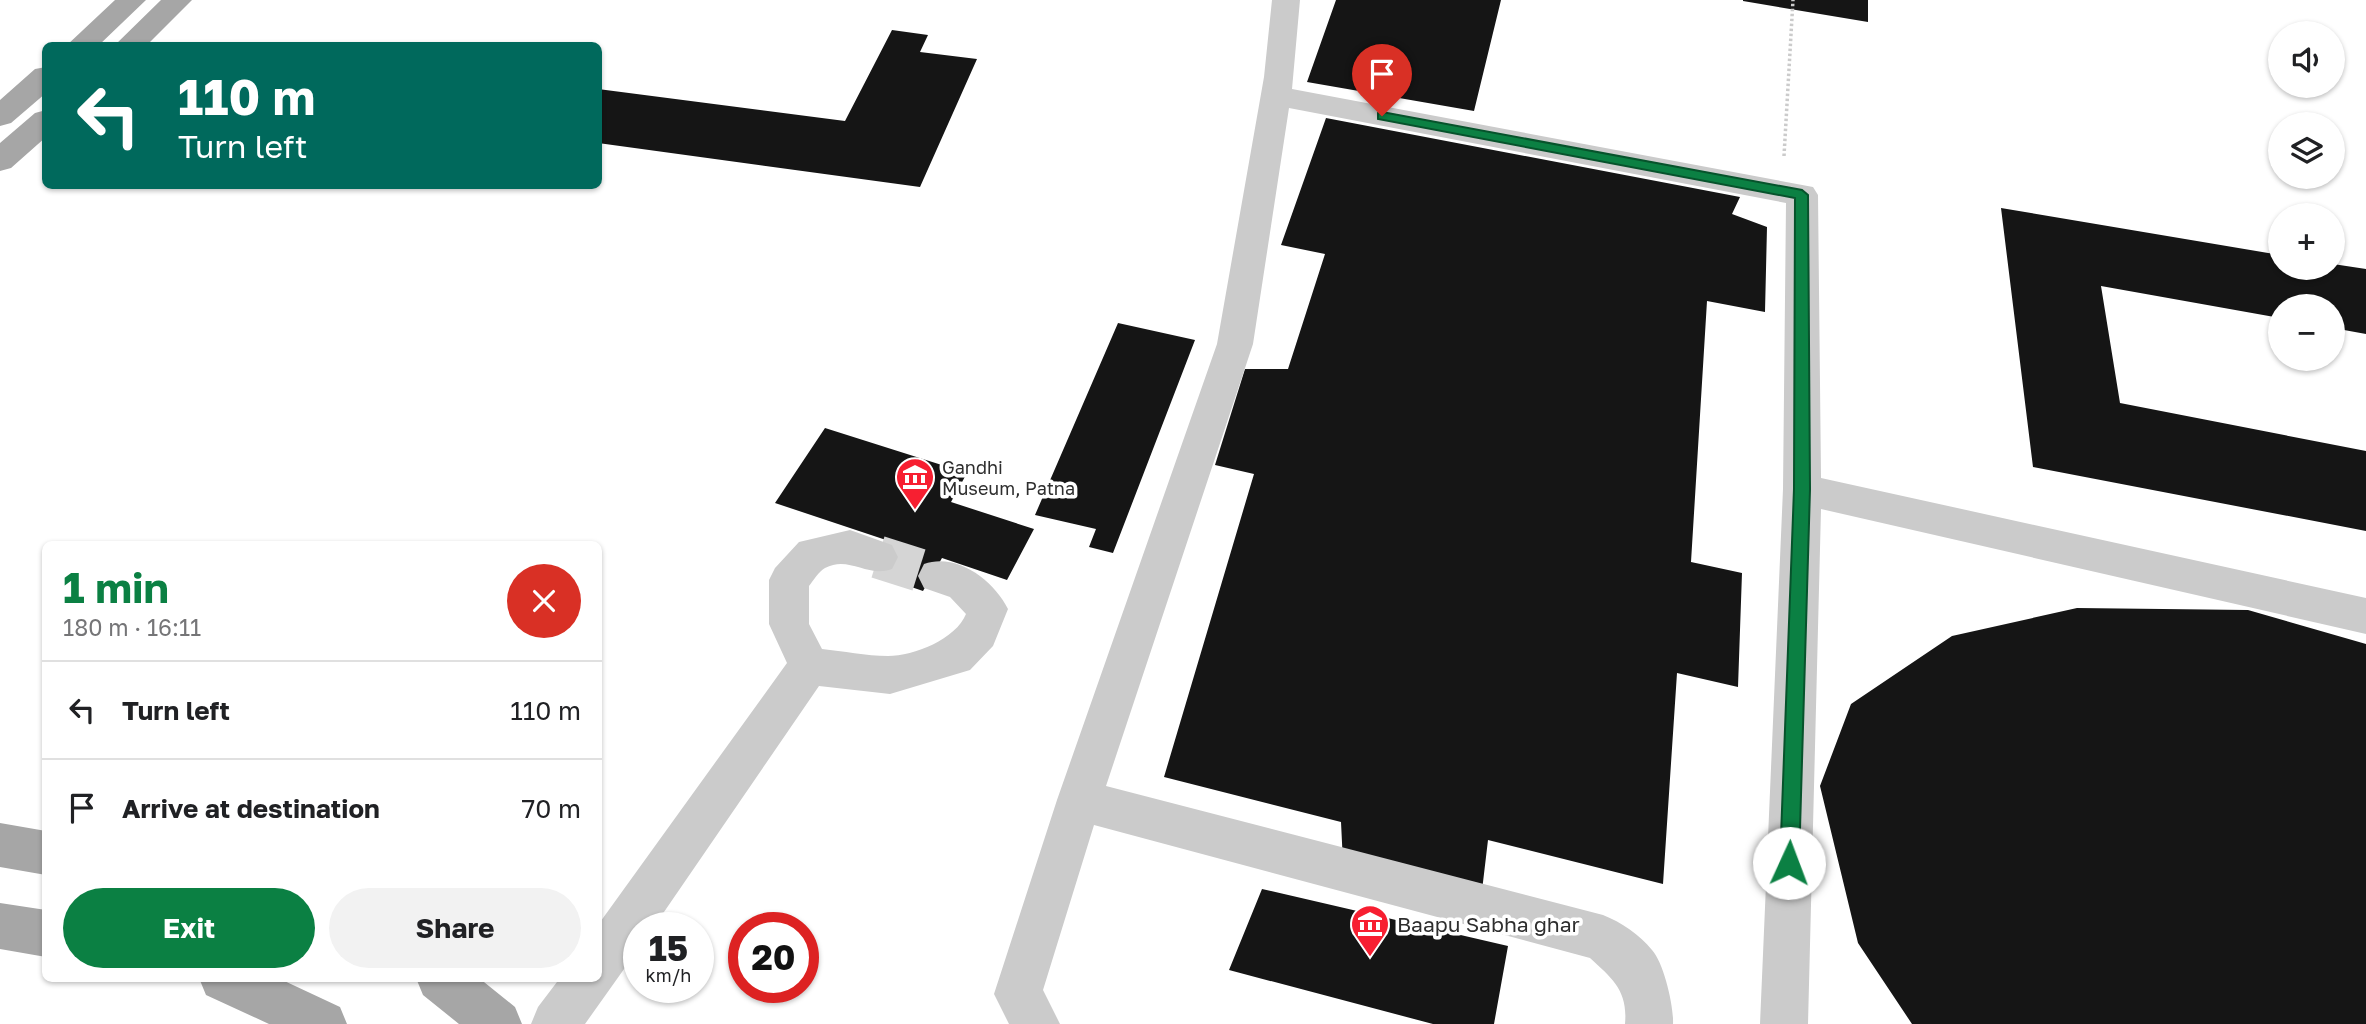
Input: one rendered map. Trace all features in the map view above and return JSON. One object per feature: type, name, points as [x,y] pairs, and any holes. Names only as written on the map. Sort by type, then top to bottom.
[{"type":"main road","points":[[85,42],[132,0]]},
{"type":"main road","points":[[132,42],[178,0]]},
{"type":"main road","points":[[0,116],[42,79]]},
{"type":"main road","points":[[0,160],[42,123]]},
{"type":"main road","points":[[0,845],[42,852]]},
{"type":"main road","points":[[0,926],[42,933]]},
{"type":"main road","points":[[232,982],[323,1024]]},
{"type":"main road","points":[[445,982],[498,1024]]},
{"type":"lane","points":[[1035,1024],[1018,994],[1079,800],[1236,344],[1276,96],[1286,0]]},
{"type":"lane","points":[[1276,96],[1802,195],[1802,489],[1784,1024]]},
{"type":"lane","points":[[1802,489],[2366,616]]},
{"type":"lane","points":[[809,666],[789,624],[789,580],[813,554],[850,547],[878,557]]},
{"type":"lane","points":[[809,666],[890,675],[955,657],[979,633],[988,609],[964,585],[938,576]]},
{"type":"lane","points":[[602,961],[809,666]]},
{"type":"lane","points":[[1079,800],[1603,938],[1637,968],[1650,1011],[1649,1024]]},
{"type":"lane","points":[[555,1024],[587,982]]},
{"type":"path","points":[[1782,191],[1793,0]]},
{"type":"building","points":[[1336,0],[1501,0],[1474,111],[1307,82]]},
{"type":"building","points":[[1868,0],[1868,22],[1743,1]]},
{"type":"building","points":[[892,30],[928,35],[920,52],[977,59],[920,187],[602,144],[602,90],[845,121]]},
{"type":"building","points":[[1326,118],[1740,197],[1732,214],[1767,227],[1765,312],[1707,301],[1691,562],[1742,573],[1738,687],[1677,673],[1663,884],[1488,840],[1481,899],[1343,863],[1341,822],[1164,777],[1254,474],[1215,465],[1245,369],[1288,369],[1325,254],[1281,245]]},
{"type":"building","points":[[2001,208],[2268,253],[2268,280],[2345,280],[2345,266],[2366,269],[2366,334],[2345,330],[2345,294],[2268,294],[2268,316],[2101,286],[2120,403],[2366,451],[2366,531],[2033,467]]},
{"type":"building","points":[[1118,323],[1195,340],[1113,553],[1089,547],[1096,529],[1035,515]]},
{"type":"building","points":[[825,428],[967,473],[951,502],[1034,529],[1007,580],[942,558],[923,591],[876,575],[895,543],[775,503]]},
{"type":"building","points":[[2077,608],[2248,610],[2366,644],[2366,1024],[1912,1024],[1858,943],[1820,786],[1851,704],[1952,636]]},
{"type":"building","name":"Baapu Sabha ghar","points":[[1262,889],[1508,946],[1494,1024],[1433,1024],[1229,970]]},
{"type":"tunnel","points":[[878,557],[938,576]]},
{"type":"place","name":"Gandhi Museum, Patna","points":[[915,511]]},
{"type":"place","name":"Baapu Sabha ghar","points":[[1370,958]]},
{"type":"route","points":[[1382,116],[1802,195],[1802,489],[1789,863]]}]
